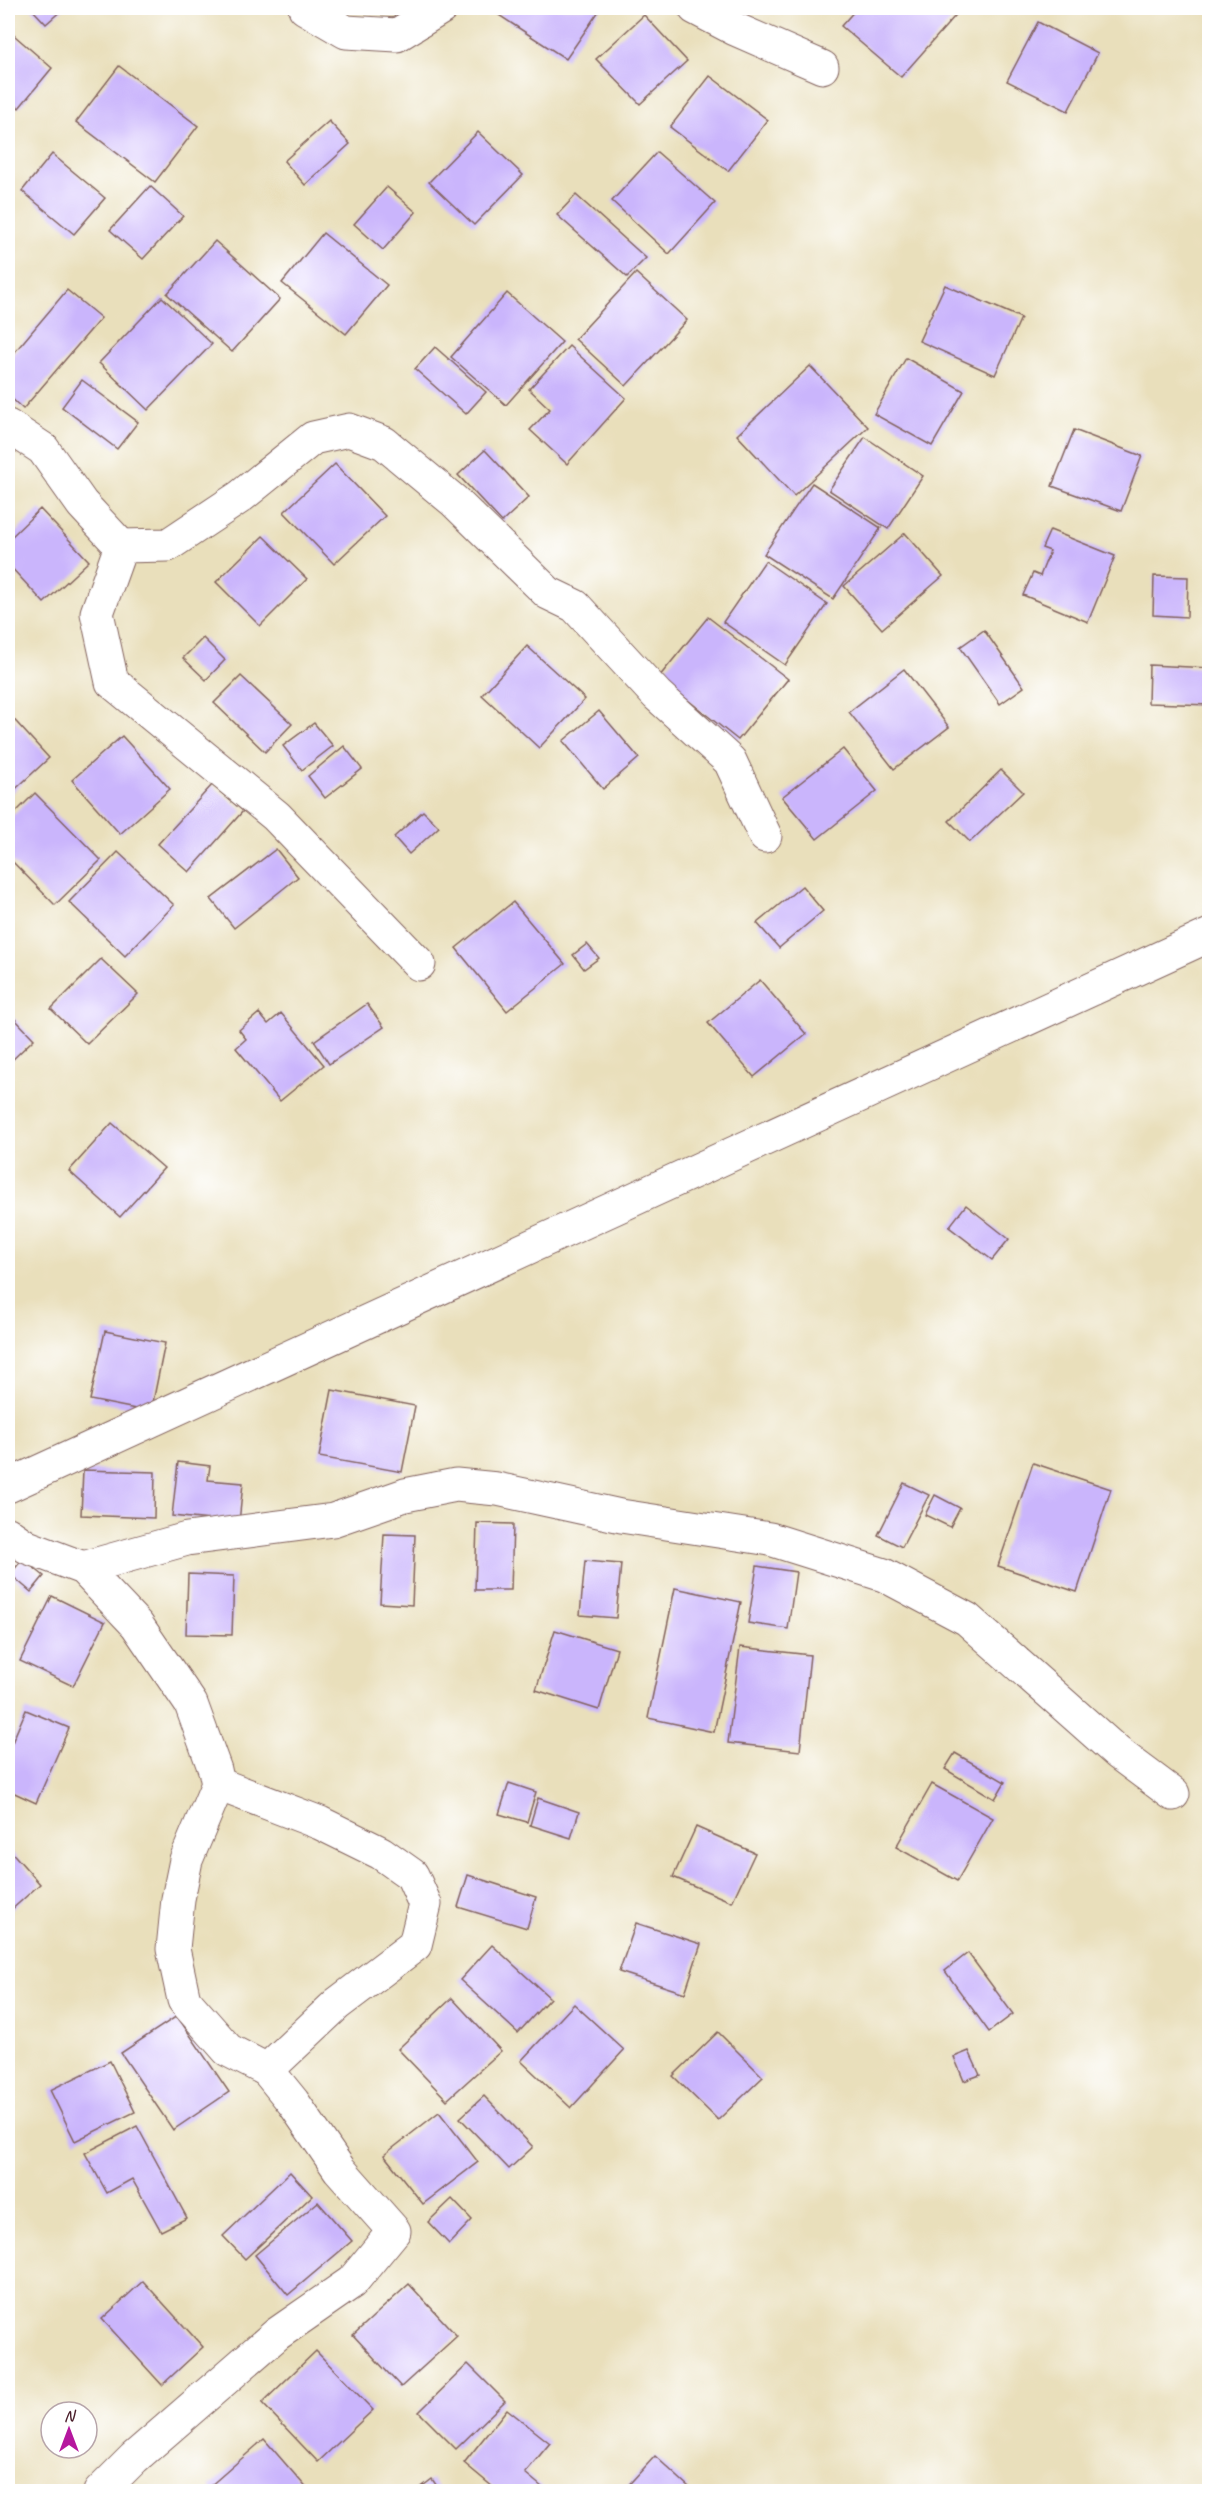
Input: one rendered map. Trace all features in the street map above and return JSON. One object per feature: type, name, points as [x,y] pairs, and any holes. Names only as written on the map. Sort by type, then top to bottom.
[{"type":"main road","points":[[305,8],[346,32],[397,35],[441,8]]},
{"type":"main road","points":[[695,8],[735,29],[822,67]]},
{"type":"main road","points":[[8,426],[43,449],[82,504],[121,546],[168,545],[240,497],[313,438],[349,430],[384,443],[454,501],[548,593],[575,606],[657,695],[730,761],[765,836]]},
{"type":"main road","points":[[121,546],[97,613],[112,682],[276,816],[419,964]]},
{"type":"main road","points":[[8,1486],[1209,935]]},
{"type":"main road","points":[[83,1568],[187,1539],[333,1520],[405,1495],[456,1485],[497,1489],[621,1516],[770,1539],[884,1575],[967,1620],[1118,1753],[1173,1794]]},
{"type":"main road","points":[[8,1534],[27,1547],[83,1568],[137,1625],[190,1704],[218,1784],[186,1860],[178,1899],[173,1949],[184,2000],[228,2050],[267,2070],[293,2102],[339,2169],[394,2231],[352,2282],[277,2334],[134,2458],[100,2492]]},
{"type":"main road","points":[[218,1784],[269,1806],[320,1823],[381,1853],[412,1875],[425,1904],[415,1945],[337,2004],[267,2070]]},
{"type":"building","points":[[31,8],[64,8],[46,24]]},
{"type":"building","points":[[488,8],[601,8],[566,59]]},
{"type":"building","points":[[857,8],[962,8],[901,77],[841,26]]},
{"type":"building","points":[[644,15],[687,61],[640,104],[596,59]]},
{"type":"building","points":[[1038,22],[1098,53],[1068,111],[1007,81]]},
{"type":"building","points":[[8,30],[52,68],[19,108],[8,98]]},
{"type":"building","points":[[119,66],[198,126],[155,182],[76,122]]},
{"type":"building","points":[[710,76],[768,120],[728,171],[670,127]]},
{"type":"building","points":[[329,121],[350,144],[305,185],[284,161]]},
{"type":"building","points":[[478,132],[523,175],[474,225],[429,182]]},
{"type":"building","points":[[657,152],[715,203],[669,254],[612,201]]},
{"type":"building","points":[[52,154],[105,198],[74,234],[22,191]]},
{"type":"building","points":[[150,186],[183,216],[143,259],[110,230]]},
{"type":"building","points":[[387,187],[416,212],[383,250],[354,224]]},
{"type":"building","points":[[576,195],[646,258],[627,277],[557,215]]},
{"type":"building","points":[[323,233],[387,285],[346,334],[282,283]]},
{"type":"building","points":[[215,241],[280,299],[232,352],[167,294]]},
{"type":"building","points":[[636,273],[687,320],[626,386],[575,339]]},
{"type":"building","points":[[945,285],[1021,318],[995,375],[919,341]]},
{"type":"building","points":[[67,290],[101,318],[23,409],[8,395],[8,360]]},
{"type":"building","points":[[507,293],[562,342],[506,405],[451,357]]},
{"type":"building","points":[[162,297],[212,344],[148,410],[99,363]]},
{"type":"building","points":[[569,346],[626,398],[567,464],[530,430],[550,409],[529,389]]},
{"type":"building","points":[[435,347],[486,392],[466,414],[415,369]]},
{"type":"building","points":[[906,358],[964,391],[932,446],[874,414]]},
{"type":"building","points":[[810,366],[868,427],[794,496],[737,435]]},
{"type":"building","points":[[82,380],[138,422],[117,449],[62,407]]},
{"type":"building","points":[[1074,430],[1142,456],[1121,511],[1052,486]]},
{"type":"building","points":[[865,437],[923,476],[888,529],[829,490]]},
{"type":"building","points":[[485,450],[529,497],[502,522],[458,475]]},
{"type":"building","points":[[335,464],[385,516],[334,564],[284,512]]},
{"type":"building","points":[[812,483],[881,528],[833,599],[764,554]]},
{"type":"building","points":[[40,509],[89,561],[44,603],[8,564],[8,540]]},
{"type":"building","points":[[1050,530],[1115,556],[1088,622],[1023,595],[1033,573],[1040,576],[1050,551],[1042,548]]},
{"type":"building","points":[[905,533],[943,576],[882,629],[844,586]]},
{"type":"building","points":[[263,536],[307,579],[260,626],[216,582]]},
{"type":"building","points":[[765,561],[827,604],[785,665],[723,622]]},
{"type":"building","points":[[1154,576],[1188,577],[1187,617],[1153,615]]},
{"type":"building","points":[[708,617],[788,679],[738,740],[659,677]]},
{"type":"building","points":[[984,630],[1024,687],[1000,704],[960,647]]},
{"type":"building","points":[[203,638],[225,660],[206,680],[183,658]]},
{"type":"building","points":[[527,646],[585,699],[539,748],[482,695]]},
{"type":"building","points":[[1149,665],[1210,668],[1210,705],[1148,703]]},
{"type":"building","points":[[904,669],[949,727],[894,769],[849,712]]},
{"type":"building","points":[[241,676],[292,724],[265,752],[214,703]]},
{"type":"building","points":[[599,711],[639,758],[603,789],[563,741]]},
{"type":"building","points":[[8,713],[49,758],[8,796]]},
{"type":"building","points":[[314,723],[333,746],[302,770],[283,746]]},
{"type":"building","points":[[122,736],[170,789],[120,834],[72,780]]},
{"type":"building","points":[[344,746],[362,769],[325,798],[308,776]]},
{"type":"building","points":[[843,749],[877,791],[817,839],[782,797]]},
{"type":"building","points":[[1001,770],[1023,792],[970,842],[949,821]]},
{"type":"building","points":[[212,785],[243,811],[189,872],[158,844]]},
{"type":"building","points":[[35,793],[101,860],[55,905],[8,857],[8,820]]},
{"type":"building","points":[[423,811],[439,827],[409,854],[394,837]]},
{"type":"building","points":[[276,849],[298,877],[234,928],[211,899]]},
{"type":"building","points":[[118,852],[174,905],[125,956],[69,902]]},
{"type":"building","points":[[802,886],[823,911],[779,948],[757,923]]},
{"type":"building","points":[[513,902],[565,964],[507,1011],[456,948]]},
{"type":"building","points":[[587,944],[599,958],[584,969],[573,955]]},
{"type":"building","points":[[101,959],[138,994],[87,1044],[51,1009]]},
{"type":"building","points":[[760,980],[806,1034],[754,1077],[708,1023]]},
{"type":"building","points":[[367,1004],[384,1027],[329,1064],[314,1041]]},
{"type":"building","points":[[259,1013],[268,1024],[281,1013],[324,1065],[280,1101],[236,1048],[246,1039],[239,1030]]},
{"type":"building","points":[[13,1017],[34,1039],[8,1064],[8,1022]]},
{"type":"building","points":[[112,1123],[164,1168],[120,1217],[69,1171]]},
{"type":"building","points":[[966,1205],[1009,1239],[992,1260],[949,1227]]},
{"type":"building","points":[[105,1331],[165,1343],[151,1412],[90,1400]]},
{"type":"building","points":[[332,1390],[415,1406],[402,1472],[319,1457]]},
{"type":"building","points":[[178,1462],[210,1466],[208,1480],[243,1483],[239,1523],[172,1516]]},
{"type":"building","points":[[1033,1463],[1111,1489],[1077,1592],[998,1566]]},
{"type":"building","points":[[83,1470],[155,1472],[154,1518],[81,1515]]},
{"type":"building","points":[[904,1483],[929,1495],[902,1547],[878,1535]]},
{"type":"building","points":[[935,1495],[960,1508],[950,1527],[925,1515]]},
{"type":"building","points":[[477,1523],[513,1524],[511,1590],[475,1590]]},
{"type":"building","points":[[384,1534],[415,1535],[412,1605],[380,1603]]},
{"type":"building","points":[[23,1559],[44,1576],[31,1592],[10,1574]]},
{"type":"building","points":[[585,1561],[621,1564],[616,1618],[580,1615]]},
{"type":"building","points":[[757,1566],[796,1572],[788,1629],[748,1623]]},
{"type":"building","points":[[188,1574],[234,1576],[232,1635],[186,1634]]},
{"type":"building","points":[[675,1588],[741,1602],[714,1732],[648,1718]]},
{"type":"building","points":[[52,1596],[105,1622],[73,1686],[20,1661]]},
{"type":"building","points":[[555,1630],[617,1649],[599,1710],[536,1690]]},
{"type":"building","points":[[740,1647],[810,1655],[800,1751],[728,1743]]},
{"type":"building","points":[[26,1710],[69,1728],[36,1803],[8,1790],[8,1752]]},
{"type":"building","points":[[955,1753],[1005,1782],[995,1799],[945,1769]]},
{"type":"building","points":[[509,1783],[536,1792],[527,1822],[499,1814]]},
{"type":"building","points":[[932,1784],[993,1818],[957,1881],[896,1847]]},
{"type":"building","points":[[538,1798],[579,1812],[571,1838],[530,1825]]},
{"type":"building","points":[[696,1827],[755,1853],[732,1902],[673,1877]]},
{"type":"building","points":[[8,1848],[40,1884],[9,1912],[8,1911]]},
{"type":"building","points":[[468,1875],[536,1897],[527,1928],[458,1907]]},
{"type":"building","points":[[636,1923],[701,1944],[685,1993],[619,1972]]},
{"type":"building","points":[[492,1945],[550,1998],[518,2033],[460,1980]]},
{"type":"building","points":[[968,1953],[1013,2014],[989,2032],[945,1971]]},
{"type":"building","points":[[452,1998],[501,2051],[447,2100],[398,2049]]},
{"type":"building","points":[[574,2004],[624,2050],[571,2108],[521,2061]]},
{"type":"building","points":[[177,2016],[229,2092],[173,2130],[121,2053]]},
{"type":"building","points":[[718,2032],[763,2077],[718,2120],[673,2076]]},
{"type":"building","points":[[969,2051],[980,2075],[964,2081],[954,2057]]},
{"type":"building","points":[[110,2061],[135,2112],[75,2141],[50,2090]]},
{"type":"building","points":[[484,2096],[533,2147],[509,2169],[460,2118]]},
{"type":"building","points":[[439,2112],[478,2162],[423,2204],[384,2155]]},
{"type":"building","points":[[137,2126],[187,2218],[161,2231],[132,2179],[107,2193],[85,2153]]},
{"type":"building","points":[[290,2172],[312,2196],[245,2259],[223,2236]]},
{"type":"building","points":[[452,2199],[472,2220],[449,2244],[428,2222]]},
{"type":"building","points":[[318,2202],[352,2241],[288,2295],[255,2255]]},
{"type":"building","points":[[143,2281],[203,2347],[162,2385],[102,2319]]},
{"type":"building","points":[[409,2284],[457,2336],[401,2387],[353,2335]]},
{"type":"building","points":[[316,2351],[373,2410],[318,2462],[262,2403]]},
{"type":"building","points":[[468,2364],[505,2401],[456,2449],[419,2412]]},
{"type":"building","points":[[507,2409],[550,2443],[525,2473],[542,2487],[538,2492],[499,2492],[464,2463]]},
{"type":"building","points":[[264,2439],[310,2492],[213,2492],[209,2487]]},
{"type":"building","points":[[655,2456],[689,2487],[684,2492],[622,2492]]},
{"type":"building","points":[[432,2479],[441,2492],[415,2492]]}]
